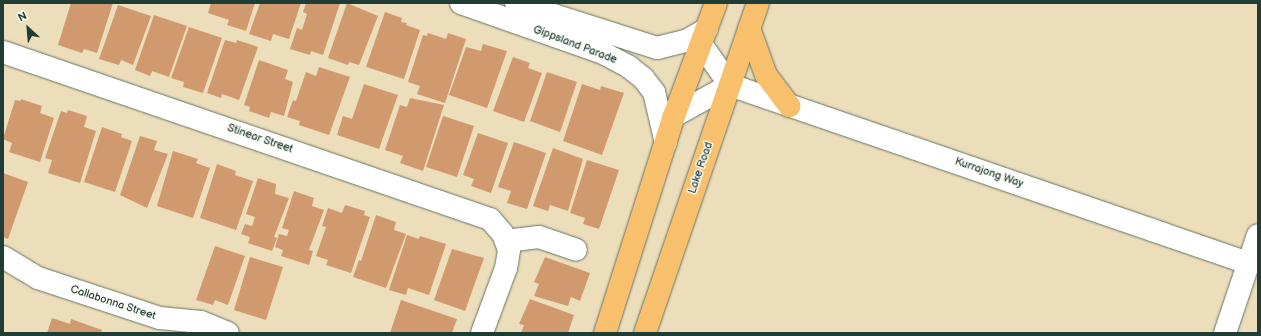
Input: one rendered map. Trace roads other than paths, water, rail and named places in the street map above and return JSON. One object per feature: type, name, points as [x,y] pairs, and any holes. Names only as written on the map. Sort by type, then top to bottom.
[{"type":"main road","points":[[605,333],[674,116],[716,3]]},
{"type":"main road","name":"Lake Road","points":[[645,333],[758,3]]},
{"type":"main road","points":[[749,28],[766,75],[789,106]]},
{"type":"street","name":"Gippsland Parade","points":[[461,3],[603,53],[633,70],[654,92],[666,143]]},
{"type":"street","name":"Gippsland Parade","points":[[516,3],[657,48],[704,36]]},
{"type":"street","points":[[674,116],[730,85],[704,36]]},
{"type":"street","name":"Stinear Street","points":[[3,52],[480,214],[499,226],[506,241]]},
{"type":"street","name":"Kurrajong Way","points":[[730,85],[789,106],[872,132],[1248,263]]},
{"type":"street","points":[[1225,333],[1258,235]]},
{"type":"street","points":[[482,333],[508,259],[506,241],[539,237],[576,250]]},
{"type":"street","name":"Callabonna Street","points":[[3,257],[38,278],[160,318],[201,322],[228,333]]}]
